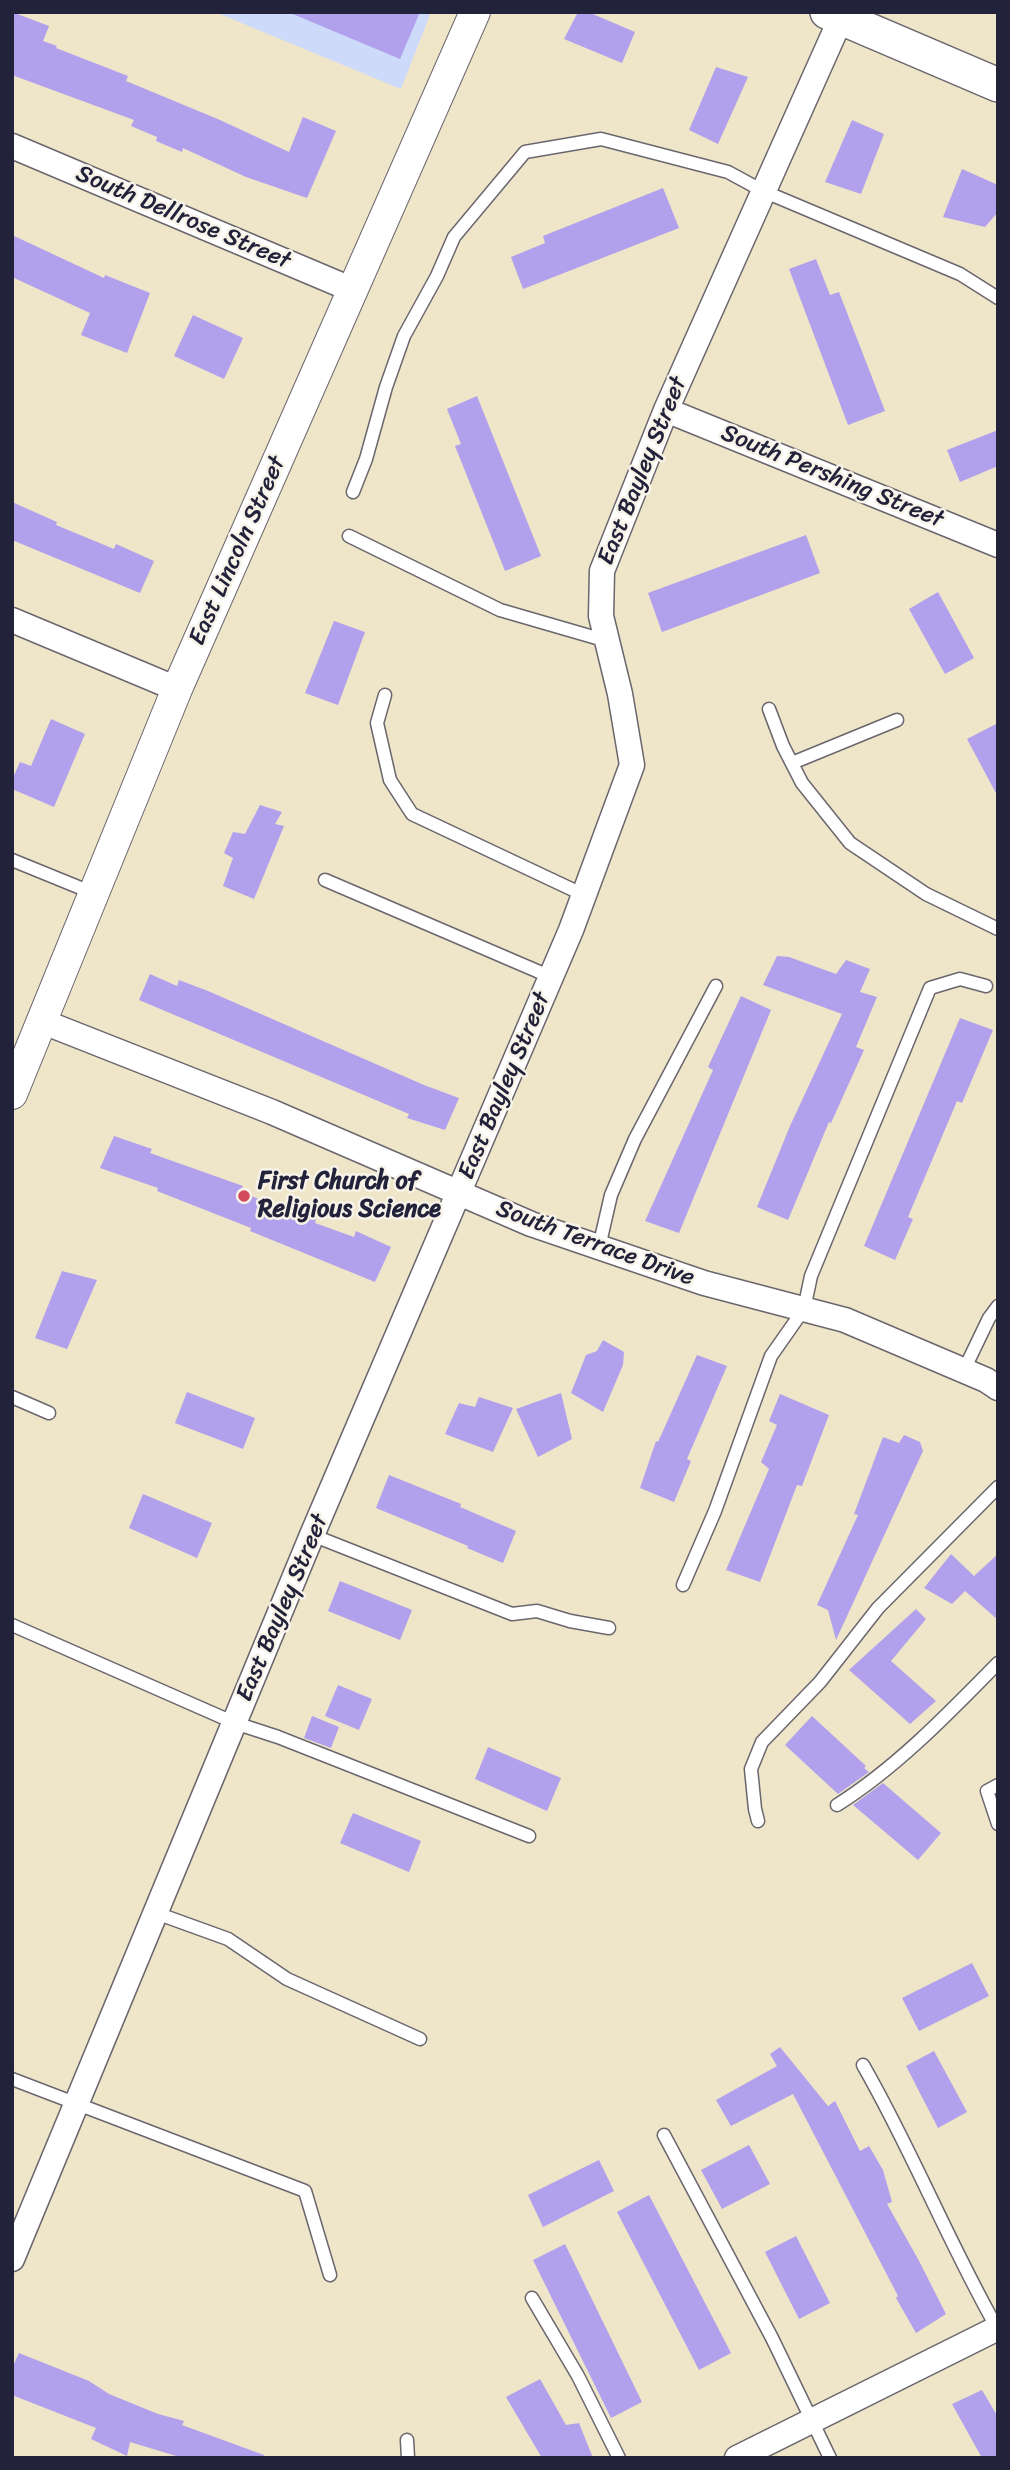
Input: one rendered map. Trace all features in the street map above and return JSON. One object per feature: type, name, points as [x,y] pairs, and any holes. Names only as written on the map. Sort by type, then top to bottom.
[{"type":"main road","points":[[834,15],[998,85]]},
{"type":"street","name":"East Lincoln Street","points":[[12,1094],[177,689],[475,12]]},
{"type":"street","name":"East Bayley Street","points":[[12,2259],[312,1535],[551,977],[632,765],[620,694],[601,616],[602,571],[666,410],[764,191],[834,15]]},
{"type":"street","name":"South Dellrose Street","points":[[12,146],[353,290]]},
{"type":"street","name":"South Pershing Street","points":[[666,410],[998,545]]},
{"type":"street","points":[[12,620],[177,689]]},
{"type":"street","name":"South Terrace Drive","points":[[41,1021],[272,1112],[531,1224],[704,1283],[845,1320],[964,1370],[998,1388]]},
{"type":"street","points":[[737,2458],[997,2328]]},
{"type":"lane","points":[[353,492],[366,459],[386,387],[404,336],[437,276],[454,237],[525,152],[601,139],[728,172],[764,191],[960,274],[998,298]]},
{"type":"lane","points":[[349,536],[500,610],[607,642]]},
{"type":"lane","points":[[385,695],[377,723],[390,780],[412,814],[584,895]]},
{"type":"lane","points":[[769,709],[802,783],[850,843],[926,894],[998,929]]},
{"type":"lane","points":[[792,763],[897,720]]},
{"type":"lane","points":[[12,860],[94,893]]},
{"type":"lane","points":[[326,880],[551,977]]},
{"type":"lane","points":[[683,1585],[715,1511],[771,1356],[804,1309],[816,1264],[930,988],[960,979],[986,986]]},
{"type":"lane","points":[[599,1247],[611,1195],[635,1139],[716,986]]},
{"type":"lane","points":[[964,1370],[989,1318],[998,1306]]},
{"type":"lane","points":[[12,1397],[50,1413]]},
{"type":"lane","points":[[758,1821],[751,1769],[762,1742],[820,1682],[878,1608],[998,1487]]},
{"type":"lane","points":[[312,1535],[512,1614],[537,1611],[570,1621],[609,1628]]},
{"type":"lane","points":[[12,1625],[235,1723],[278,1737],[529,1836]]},
{"type":"lane","points":[[837,1805],[864,1788],[899,1758],[998,1663]]},
{"type":"lane","points":[[998,1785],[987,1791],[998,1824]]},
{"type":"lane","points":[[156,1913],[228,1939],[287,1979],[420,2039]]},
{"type":"lane","points":[[863,2065],[888,2108],[971,2282],[997,2328]]},
{"type":"lane","points":[[12,2079],[305,2191],[330,2275]]},
{"type":"lane","points":[[664,2135],[772,2338],[830,2458]]},
{"type":"lane","points":[[532,2298],[578,2376],[619,2458]]},
{"type":"lane","points":[[407,2440],[408,2458]]},
{"type":"shaded area","points":[[215,12],[431,12],[401,89]]},
{"type":"building","points":[[12,12],[49,26],[43,41],[57,46],[56,48],[128,76],[126,81],[289,152],[303,117],[336,131],[307,198],[246,177],[183,148],[182,152],[131,126],[134,120],[12,75]]},
{"type":"building","points":[[288,12],[420,12],[400,59]]},
{"type":"building","points":[[578,12],[588,12],[635,32],[622,63],[564,39]]},
{"type":"building","points":[[716,67],[748,77],[718,144],[689,130]]},
{"type":"building","points":[[852,120],[884,134],[861,194],[825,182]]},
{"type":"building","points":[[962,169],[998,185],[998,212],[985,227],[943,217]]},
{"type":"building","points":[[663,188],[679,228],[523,289],[511,257],[545,243],[543,236]]},
{"type":"building","points":[[12,235],[104,278],[105,275],[150,293],[127,353],[81,335],[90,313],[12,277]]},
{"type":"building","points":[[816,259],[830,295],[839,292],[885,411],[848,425],[789,269]]},
{"type":"building","points":[[193,315],[243,338],[224,379],[174,356]]},
{"type":"building","points":[[477,396],[541,556],[505,571],[455,446],[461,444],[447,409]]},
{"type":"building","points":[[998,430],[998,466],[960,482],[947,450]]},
{"type":"building","points":[[12,502],[57,522],[56,525],[114,549],[116,544],[154,561],[140,593],[12,540]]},
{"type":"building","points":[[806,535],[820,573],[662,632],[648,593]]},
{"type":"building","points":[[938,592],[974,658],[945,674],[909,609]]},
{"type":"building","points":[[334,621],[365,632],[338,705],[305,693]]},
{"type":"building","points":[[51,719],[85,734],[54,807],[12,789],[12,780],[20,762],[31,766]]},
{"type":"building","points":[[998,723],[998,797],[967,739]]},
{"type":"building","points":[[260,805],[282,812],[275,824],[284,826],[254,899],[223,886],[233,858],[224,853],[233,832],[245,834]]},
{"type":"building","points":[[777,956],[789,957],[836,974],[846,960],[870,969],[860,992],[877,997],[856,1047],[864,1050],[831,1123],[829,1122],[788,1220],[757,1207],[790,1126],[842,1014],[763,985]]},
{"type":"building","points":[[150,974],[177,986],[179,980],[208,991],[459,1098],[445,1130],[407,1118],[409,1114],[139,1000]]},
{"type":"building","points":[[741,996],[771,1010],[679,1233],[645,1221],[713,1070],[708,1067]]},
{"type":"building","points":[[960,1018],[993,1030],[962,1103],[957,1101],[908,1217],[913,1219],[895,1260],[864,1246]]},
{"type":"building","points":[[114,1136],[152,1149],[150,1153],[243,1186],[240,1192],[284,1208],[290,1196],[319,1208],[315,1223],[354,1237],[356,1231],[391,1247],[375,1282],[157,1191],[158,1188],[100,1168]]},
{"type":"building","points":[[62,1271],[97,1280],[67,1349],[35,1338]]},
{"type":"building","points":[[603,1340],[624,1352],[623,1365],[603,1412],[571,1393],[586,1355],[597,1351]]},
{"type":"building","points":[[697,1355],[727,1366],[687,1459],[691,1461],[674,1502],[640,1488],[656,1441],[658,1442]]},
{"type":"building","points":[[187,1392],[255,1418],[243,1449],[175,1423]]},
{"type":"building","points":[[561,1393],[572,1439],[538,1457],[516,1409]]},
{"type":"building","points":[[780,1394],[829,1415],[802,1486],[797,1485],[760,1582],[726,1570],[769,1469],[761,1462],[777,1425],[769,1421]]},
{"type":"building","points":[[479,1397],[513,1408],[493,1452],[445,1434],[459,1403],[475,1407]]},
{"type":"building","points":[[904,1435],[920,1442],[923,1451],[836,1640],[828,1610],[817,1605],[858,1515],[854,1514],[883,1437],[899,1443]]},
{"type":"building","points":[[389,1475],[461,1504],[460,1507],[516,1531],[503,1563],[376,1508]]},
{"type":"building","points":[[143,1494],[212,1523],[197,1558],[129,1528]]},
{"type":"building","points":[[951,1554],[974,1576],[998,1554],[998,1620],[965,1591],[952,1604],[924,1588]]},
{"type":"building","points":[[340,1581],[412,1610],[400,1640],[328,1611]]},
{"type":"building","points":[[916,1609],[926,1619],[891,1661],[936,1701],[910,1724],[849,1670]]},
{"type":"building","points":[[338,1685],[372,1699],[359,1730],[325,1716]]},
{"type":"building","points":[[312,1716],[339,1727],[331,1748],[304,1738]]},
{"type":"building","points":[[812,1716],[866,1766],[864,1768],[869,1772],[838,1794],[785,1745]]},
{"type":"building","points":[[488,1747],[561,1778],[547,1811],[475,1779]]},
{"type":"building","points":[[883,1783],[941,1833],[918,1860],[853,1805]]},
{"type":"building","points":[[353,1813],[421,1841],[409,1872],[340,1843]]},
{"type":"building","points":[[972,1963],[989,1996],[919,2031],[902,1998]]},
{"type":"building","points":[[780,2047],[828,2106],[835,2101],[860,2151],[869,2146],[883,2170],[892,2202],[887,2204],[946,2314],[916,2333],[793,2094],[731,2126],[716,2100],[777,2066],[770,2054]]},
{"type":"building","points":[[934,2051],[967,2112],[938,2128],[906,2066]]},
{"type":"building","points":[[749,2145],[770,2184],[722,2209],[701,2170]]},
{"type":"building","points":[[599,2160],[614,2191],[543,2227],[528,2195]]},
{"type":"building","points":[[649,2195],[731,2353],[699,2370],[617,2212]]},
{"type":"building","points":[[796,2236],[830,2303],[799,2319],[765,2252]]},
{"type":"building","points":[[565,2244],[642,2402],[611,2418],[533,2260]]},
{"type":"building","points":[[19,2353],[89,2381],[109,2394],[158,2414],[184,2421],[182,2425],[264,2455],[263,2458],[183,2458],[130,2442],[127,2456],[91,2439],[96,2428],[12,2395],[12,2368]]},
{"type":"building","points":[[540,2379],[566,2425],[579,2423],[593,2458],[542,2458],[506,2397]]},
{"type":"building","points":[[982,2390],[998,2417],[998,2458],[982,2458],[952,2404]]},
{"type":"place","name":"First Church of Religious Science","points":[[244,1196]]}]
